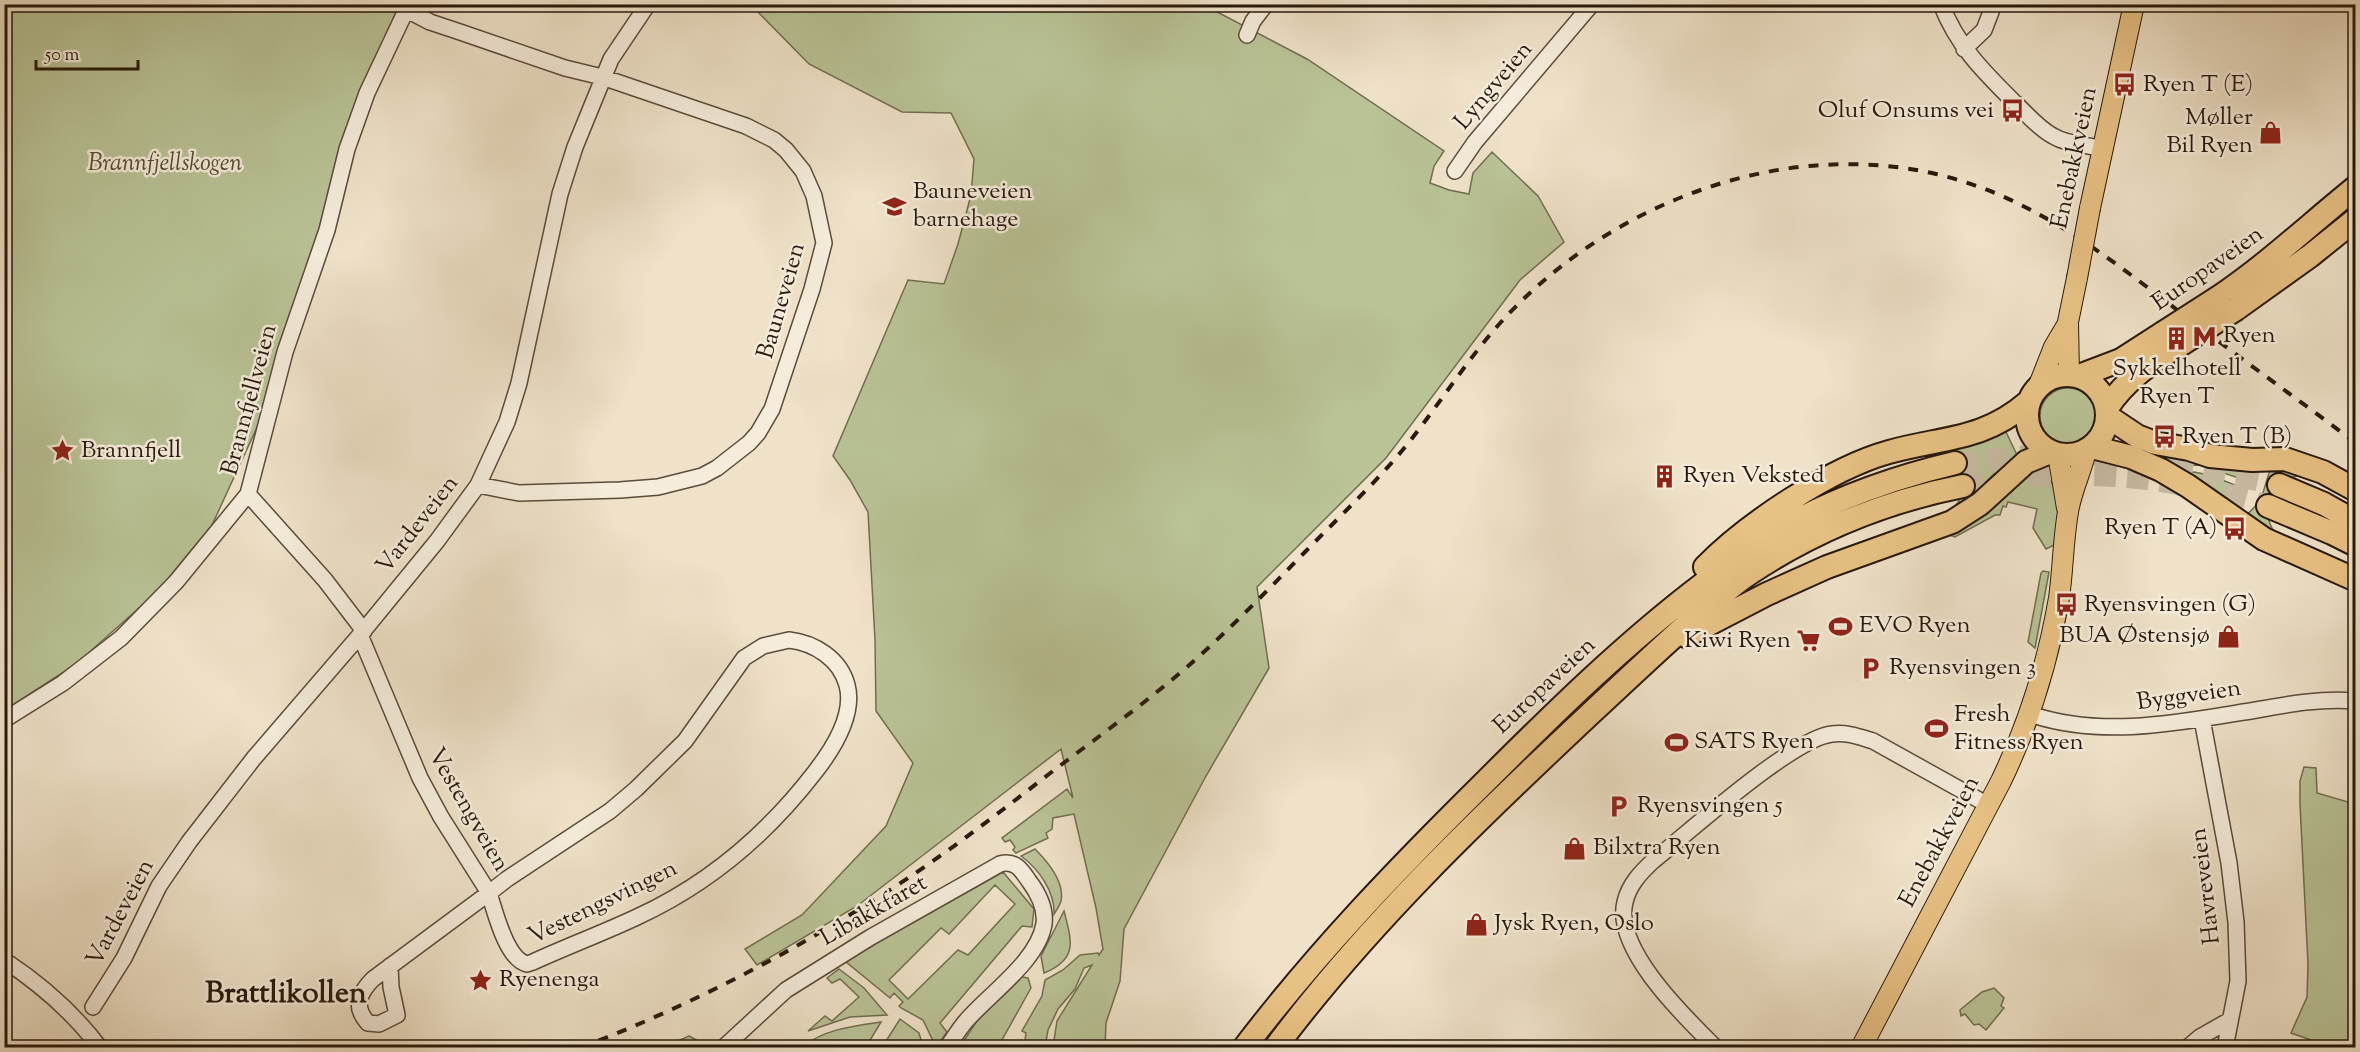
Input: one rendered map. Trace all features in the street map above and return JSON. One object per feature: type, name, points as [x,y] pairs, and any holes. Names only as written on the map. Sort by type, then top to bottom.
[{"type":"highway","name":"Europaveien","points":[[2228,303],[2303,230],[2355,187]]},
{"type":"highway","name":"Europaveien","points":[[2074,375],[2121,360],[2171,339],[2310,256],[2355,219]]},
{"type":"highway","name":"Europaveien","points":[[2107,412],[2121,388],[2171,339]]},
{"type":"highway","points":[[1657,619],[1727,546],[1787,502],[1867,459],[1981,431],[2007,419],[2050,378],[2074,375],[2094,385],[2104,399],[2107,412],[2103,433],[2089,449]]},
{"type":"highway","points":[[2034,394],[2026,414],[2028,426],[2040,446],[2054,453],[2067,455],[2089,449],[2131,457],[2161,470],[2188,486],[2264,539],[2355,580]]},
{"type":"highway","points":[[2107,412],[2137,436],[2155,443],[2189,449],[2210,456],[2252,460],[2285,459],[2323,472],[2355,490]]},
{"type":"highway","points":[[1661,648],[1767,594],[1827,567],[1952,522],[1980,504],[2026,462],[2054,453]]},
{"type":"highway","name":"Europaveien","points":[[1244,1047],[1339,932],[1405,862],[1538,729],[1657,619],[1739,558],[1796,521],[1879,484],[1955,463]]},
{"type":"highway","points":[[2279,485],[2324,504],[2355,522]]},
{"type":"highway","points":[[1275,1047],[1357,947],[1421,877],[1500,799],[1661,648],[1732,585],[1805,541],[1850,520],[1889,505],[1963,486]]},
{"type":"highway","points":[[2268,506],[2355,545]]},
{"type":"main road","name":"Enebakkveien","points":[[2034,394],[2054,347],[2068,322],[2102,149],[2134,4]]},
{"type":"main road","name":"Enebakkveien","points":[[2068,322],[2074,375]]},
{"type":"main road","name":"Enebakkveien","points":[[1861,1047],[1988,805],[2030,714],[2058,599],[2068,510],[2089,449]]},
{"type":"main road","name":"Enebakkveien","points":[[2054,453],[2068,510]]},
{"type":"street","name":"Vardeveien","points":[[93,1007],[124,958],[159,886],[172,865],[237,779],[362,633],[437,541],[478,485],[507,422],[519,384],[560,194],[575,147],[611,59],[648,4]]},
{"type":"street","points":[[1247,35],[1253,21],[1266,4]]},
{"type":"street","name":"Lyngveien","points":[[1455,171],[1475,142],[1592,4]]},
{"type":"street","points":[[1941,4],[1964,49],[2000,89],[2044,130],[2066,142],[2102,149]]},
{"type":"street","points":[[1964,49],[1984,30],[1994,4]]},
{"type":"street","name":"Bauneveien","points":[[408,7],[430,22],[746,126],[774,140],[786,150],[803,171],[814,196],[824,243],[813,289],[772,409],[749,443],[717,468],[702,476],[658,487],[620,490],[519,493],[478,485]]},
{"type":"street","name":"Brannfjellveien","points":[[4,720],[63,683],[121,638],[176,582],[248,494],[285,352],[327,230],[347,149],[367,93],[408,7]]},
{"type":"street","name":"Vestengveien","points":[[248,494],[325,580],[362,633],[420,778],[441,817],[489,893],[390,966]]},
{"type":"street","name":"Vestengsvingen","points":[[789,640],[800,642],[828,655],[841,672],[847,684],[848,710],[844,724],[827,757],[792,801],[761,834],[720,867],[675,897],[638,917],[526,964],[518,961],[506,942],[489,893],[610,811],[636,789],[685,741],[737,667],[752,652],[763,646],[789,640]]},
{"type":"street","name":"Byggveien","points":[[2030,714],[2064,722],[2109,727],[2157,725],[2295,703],[2326,700],[2355,701]]},
{"type":"street","name":"Havreveien","points":[[2202,719],[2229,862],[2236,922],[2238,981],[2225,1047]]},
{"type":"street","points":[[1716,1047],[1664,994],[1631,941],[1625,924],[1624,904],[1636,878],[1653,861],[1788,754],[1814,739],[1831,734],[1852,734],[1873,741],[1988,805]]},
{"type":"street","name":"Libakkfaret","points":[[723,1047],[786,990],[862,943],[1000,864],[1008,862],[1016,864],[1035,890],[1042,908],[1044,922],[1041,933],[1014,973],[965,1022],[947,1047]]},
{"type":"street","points":[[4,960],[38,983],[66,1008],[100,1047]]},
{"type":"street","points":[[2187,1047],[2199,1037],[2230,1020]]},
{"type":"green space","name":"Brannfjellskogen","points":[[5,5],[401,5],[277,384],[212,525],[157,592],[76,664],[5,710]]},
{"type":"green space","points":[[751,5],[1204,5],[1307,59],[1444,151],[1434,166],[1430,183],[1469,194],[1473,173],[1492,152],[1538,196],[1564,242],[1520,280],[1386,458],[1257,587],[1269,668],[1206,776],[1124,929],[1120,981],[1106,1023],[1105,1047],[1053,1047],[1057,1021],[1092,965],[1084,968],[1075,989],[1058,1009],[1048,1030],[1045,1047],[1024,1047],[1026,1033],[1022,1031],[1042,996],[1045,980],[1063,970],[1080,955],[1098,953],[1099,955],[1103,949],[1074,814],[1053,818],[1052,829],[1046,833],[1048,838],[1016,853],[1010,840],[1005,842],[1002,838],[1067,789],[1073,798],[1061,749],[857,906],[757,965],[745,949],[802,915],[886,826],[913,763],[876,711],[875,640],[868,512],[833,456],[908,280],[944,284],[971,195],[974,159],[951,113],[902,112],[809,64]]},
{"type":"green space","points":[[2062,388],[2074,388],[2084,392],[2092,400],[2096,416],[2092,432],[2084,440],[2074,444],[2062,444],[2052,440],[2044,432],[2040,422],[2040,410],[2044,400],[2052,392]]},
{"type":"green space","points":[[2006,432],[2017,455],[1972,496],[1953,509],[1963,491],[1963,473],[1953,459],[1934,450]]},
{"type":"green space","points":[[2137,445],[2230,462],[2240,472],[2241,479],[2201,465],[2170,466]]},
{"type":"green space","points":[[2272,466],[2301,476],[2282,482],[2270,496],[2268,514],[2275,533],[2244,517],[2261,498]]},
{"type":"green space","points":[[2194,472],[2240,487],[2237,494],[2226,499],[2188,473]]},
{"type":"green space","points":[[2026,473],[2044,475],[2056,490],[2059,512],[2056,544],[2046,549],[2033,528],[2037,509],[2008,502],[2006,507],[2003,506],[2000,515],[1995,515],[1955,537],[1949,535],[1989,510]]},
{"type":"green space","points":[[2043,571],[2049,572],[2035,648],[2028,642]]},
{"type":"green space","points":[[2304,767],[2316,768],[2317,793],[2355,804],[2355,1047],[2331,1047],[2291,1033],[2307,997],[2308,964],[2300,804],[2300,781]]},
{"type":"green space","points":[[1035,849],[1058,879],[1062,894],[1054,914],[1049,889],[1040,874],[1021,856]]},
{"type":"green space","points":[[1003,872],[1034,909],[1032,927],[1022,926],[940,1023],[947,1032],[936,1047],[923,1020],[901,1008],[899,1006],[903,1002],[894,993],[890,998],[845,961]],"holes":[[[995,885],[1015,904],[968,955],[958,950],[908,999],[889,980],[941,928],[949,934]]]},
{"type":"green space","points":[[1064,911],[1070,948],[1063,962],[1044,973],[1041,956]]},
{"type":"green space","points":[[839,969],[864,988],[887,1015],[850,1017],[808,1031],[825,1016],[832,1021],[859,997],[840,979],[832,983],[827,978]]},
{"type":"green space","points":[[1022,977],[1028,978],[1031,988],[998,1047],[959,1048],[977,1021]]},
{"type":"green space","points":[[1994,988],[2004,998],[2001,1006],[2004,1008],[1986,1030],[1979,1024],[1974,1025],[1965,1014],[1961,1016],[1960,1010],[1982,992]]},
{"type":"green space","points":[[900,1019],[919,1033],[923,1047],[897,1047],[886,1041]]},
{"type":"green space","points":[[881,1022],[866,1047],[802,1047],[830,1032]]},
{"type":"green space","points":[[689,1036],[704,1044],[700,1047],[664,1047]]},
{"type":"tunnel","points":[[1955,463],[2038,455],[2107,454]]},
{"type":"tunnel","points":[[2139,458],[2197,467],[2279,485]]},
{"type":"tunnel","points":[[1963,486],[2041,476],[2117,476],[2191,486],[2268,506]]},
{"type":"railway","points":[[580,1048],[704,994],[784,953],[861,908],[956,844],[1136,708],[1187,667],[1217,639],[1373,483],[1409,442],[1488,337],[1545,280],[1593,244],[1645,214],[1700,190],[1758,174],[1817,165],[1877,165],[1936,174],[1972,184],[2039,214],[2100,253],[2356,443]]},
{"type":"place","name":"Ryen T (E)","points":[[2125,85]]},
{"type":"place","name":"Oluf Onsums vei","points":[[2012,111]]},
{"type":"place","name":"Møller Bil Ryen","points":[[2271,132]]},
{"type":"place","name":"Bauneveien barnehage","points":[[895,206]]},
{"type":"place","name":"Ryen","points":[[2205,336]]},
{"type":"place","name":"Sykkelhotell Ryen T","points":[[2177,339]]},
{"type":"place","name":"Ryen T (B)","points":[[2164,437]]},
{"type":"place","name":"Brannfjell","points":[[63,451]]},
{"type":"place","name":"Ryen Veksted","points":[[1665,476]]},
{"type":"place","name":"Ryen T (A)","points":[[2235,528]]},
{"type":"place","name":"Ryensvingen (G)","points":[[2066,605]]},
{"type":"place","name":"EVO Ryen","points":[[1841,626]]},
{"type":"place","name":"BUA Østensjø","points":[[2228,636]]},
{"type":"place","name":"Kiwi Ryen","points":[[1809,641]]},
{"type":"place","name":"Ryensvingen 3","points":[[1871,668]]},
{"type":"place","name":"Fresh Fitness Ryen","points":[[1936,729]]},
{"type":"place","name":"SATS Ryen","points":[[1676,742]]},
{"type":"place","name":"Ryensvingen 5","points":[[1619,806]]},
{"type":"place","name":"Bilxtra Ryen","points":[[1575,848]]},
{"type":"place","name":"Jysk Ryen, Oslo","points":[[1476,924]]},
{"type":"place","name":"Ryenenga","points":[[481,980]]},
{"type":"district","name":"Brattlikollen","points":[[286,994]]}]
